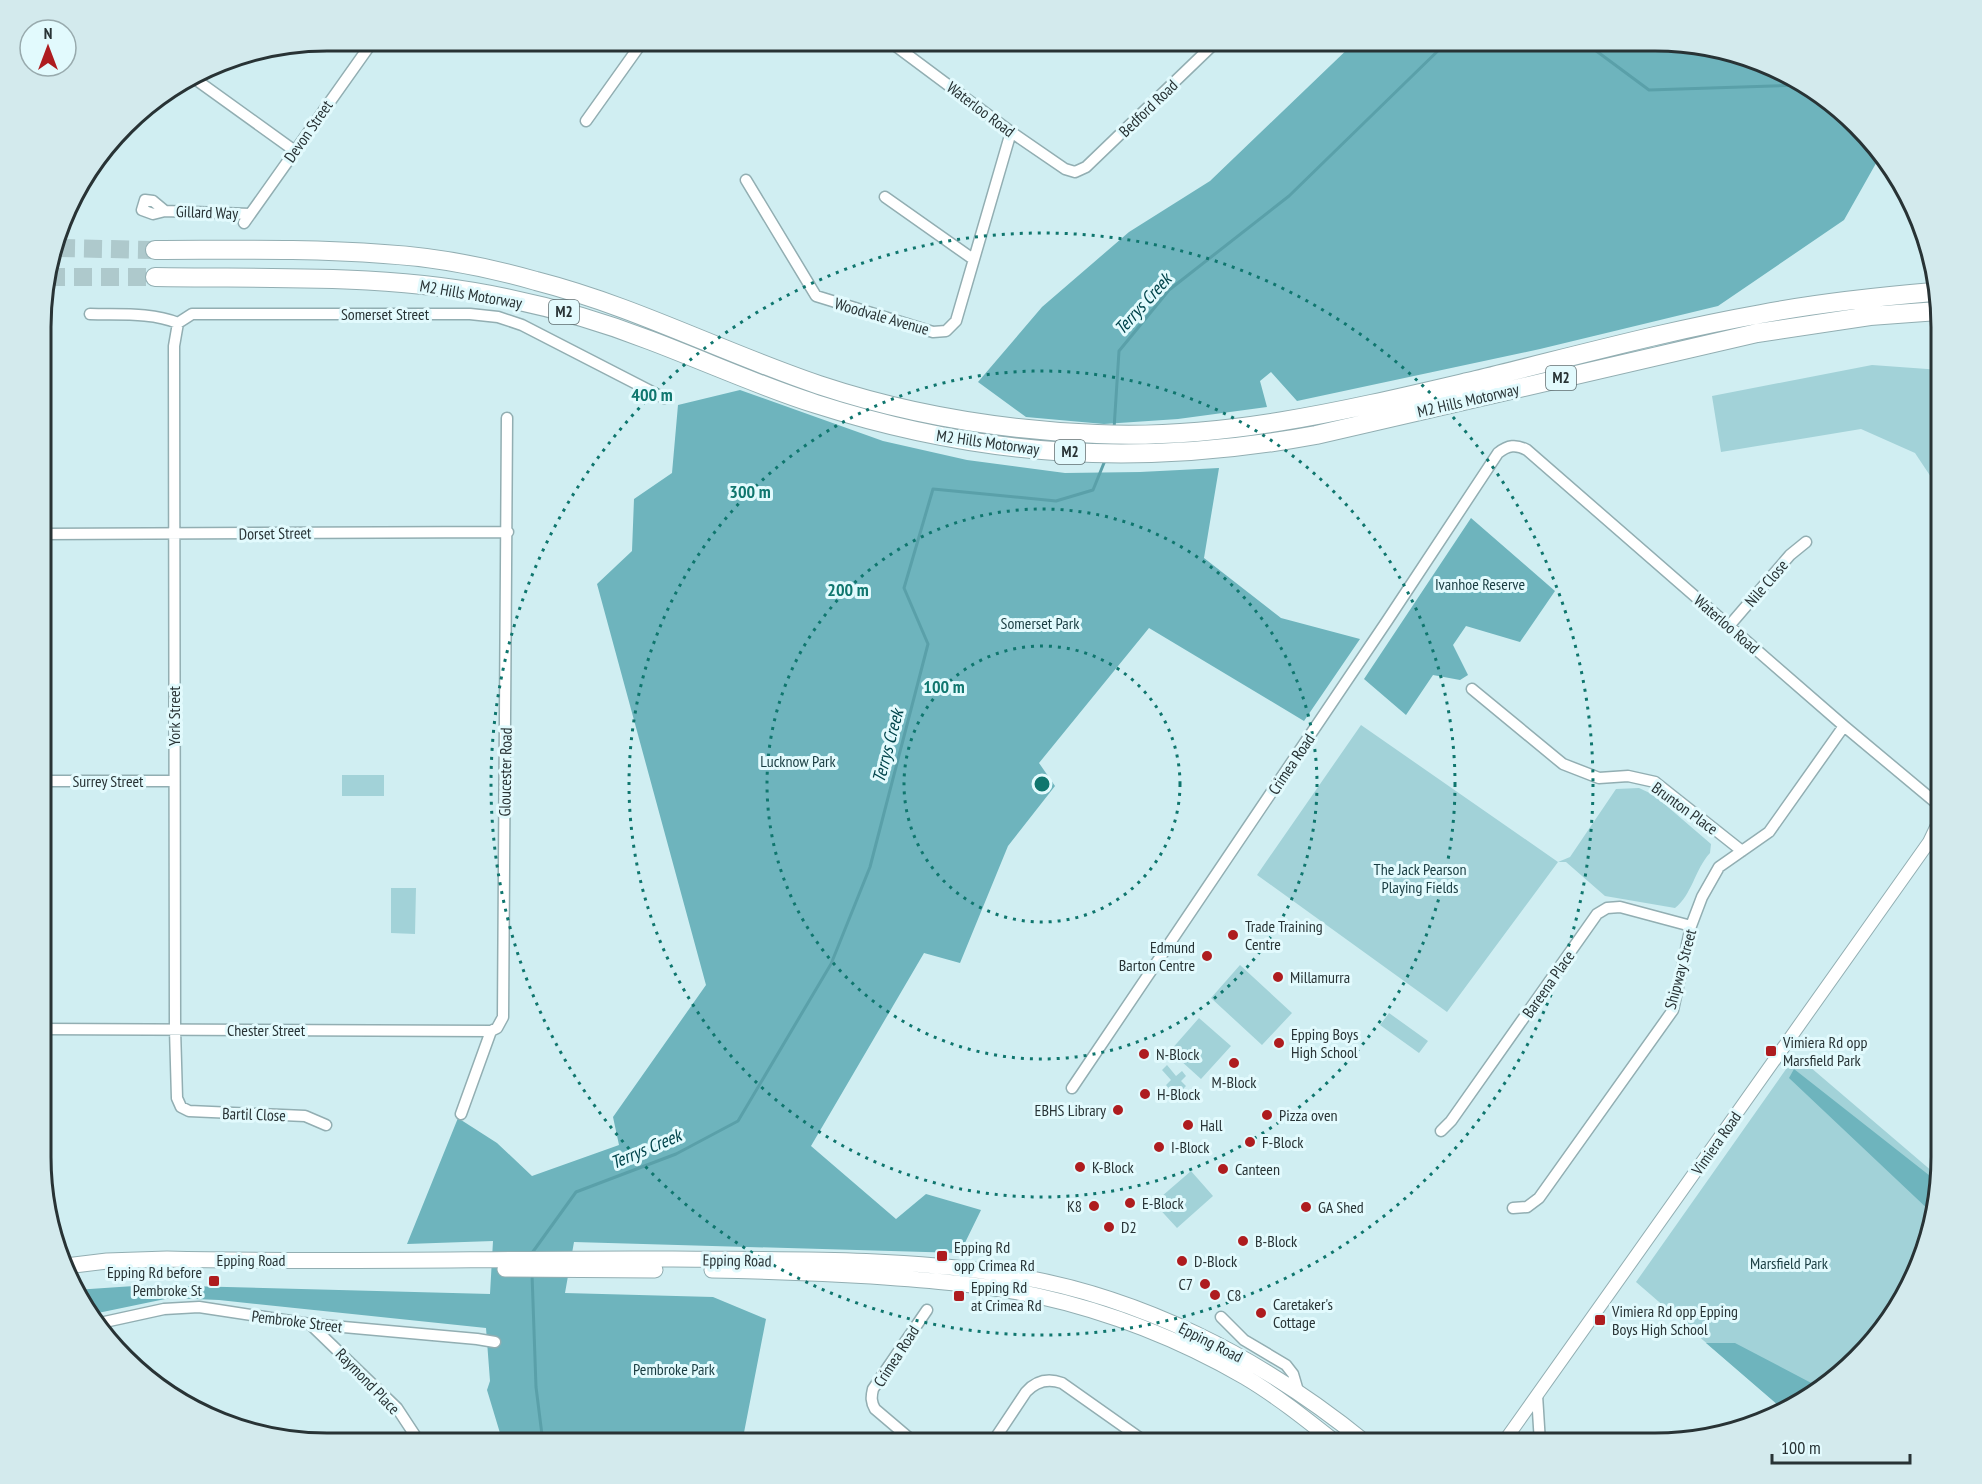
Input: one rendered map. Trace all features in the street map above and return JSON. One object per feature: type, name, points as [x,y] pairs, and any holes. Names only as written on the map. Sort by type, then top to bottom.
[{"type":"highway","name":"M2 Hills Motorway","points":[[155,250],[333,251],[387,254],[495,270],[584,295],[820,385],[868,399],[959,420],[1020,429],[1101,434],[1184,432],[1314,417],[1755,315],[1869,297],[1929,292]]},
{"type":"highway","name":"M2 Hills Motorway","points":[[155,277],[355,280],[454,288],[506,298],[603,324],[815,404],[864,418],[954,440],[1018,449],[1088,453],[1186,453],[1257,446],[1316,435],[1757,333],[1870,316],[1930,312]]},
{"type":"main road","name":"Epping Road","points":[[73,1265],[107,1261],[167,1260],[484,1264]]},
{"type":"main road","name":"Epping Road","points":[[574,1263],[945,1281],[1041,1297],[1109,1316],[1175,1342],[1223,1365],[1268,1391],[1323,1433]]},
{"type":"main road","name":"Epping Road","points":[[77,1274],[101,1270],[152,1268],[574,1263],[880,1263],[963,1268],[1059,1285],[1113,1300],[1176,1324],[1230,1350],[1298,1391],[1353,1433]]},
{"type":"street","name":"Devon Street","points":[[247,218],[365,51]]},
{"type":"street","points":[[586,121],[636,51]]},
{"type":"street","name":"Waterloo Road","points":[[902,51],[1011,132],[1065,169],[1076,172]]},
{"type":"street","name":"Bedford Road","points":[[1076,172],[1086,167],[1207,51]]},
{"type":"street","points":[[200,83],[295,151]]},
{"type":"street","name":"Woodvale Avenue","points":[[746,180],[816,296],[933,332],[946,331],[956,321],[1011,132]]},
{"type":"street","points":[[885,197],[973,259]]},
{"type":"street","name":"Gillard Way","points":[[165,211],[247,218]]},
{"type":"street","name":"Somerset Street","points":[[90,314],[150,316],[166,318],[178,323],[192,315],[470,314],[498,317],[522,325],[663,398]]},
{"type":"street","name":"York Street","points":[[178,323],[174,346],[174,781],[175,1029],[177,1098],[181,1107]]},
{"type":"street","name":"Gloucester Road","points":[[460,1114],[490,1031],[497,1028],[503,1017],[507,418]]},
{"type":"street","name":"Waterloo Road","points":[[1512,446],[1520,446],[1527,450],[1931,800]]},
{"type":"street","name":"Crimea Road","points":[[1072,1088],[1387,621],[1456,513],[1498,453],[1512,446]]},
{"type":"street","name":"Dorset Street","points":[[51,534],[508,532]]},
{"type":"street","name":"Nile Close","points":[[1729,626],[1790,555],[1806,542]]},
{"type":"street","name":"Brunton Place","points":[[1472,689],[1563,764],[1599,778],[1628,776],[1655,782],[1742,851]]},
{"type":"street","name":"Shipway Street","points":[[1513,1208],[1527,1207],[1539,1198],[1672,1010],[1691,926],[1702,897],[1719,867],[1769,832],[1844,726]]},
{"type":"street","name":"Surrey Street","points":[[51,781],[174,781]]},
{"type":"street","name":"Vimiera Road","points":[[1510,1433],[1931,839]]},
{"type":"street","name":"Bareena Place","points":[[1441,1131],[1451,1121],[1597,914],[1607,908],[1620,907],[1691,926]]},
{"type":"street","name":"Chester Street","points":[[51,1029],[490,1031]]},
{"type":"street","name":"Bartil Close","points":[[181,1107],[189,1112],[305,1116],[326,1125]]},
{"type":"street","name":"Pembroke Street","points":[[106,1322],[181,1306],[310,1324],[495,1342]]},
{"type":"street","name":"Crimea Road","points":[[904,1433],[872,1404],[873,1389],[927,1310]]},
{"type":"street","points":[[1221,1317],[1234,1333],[1286,1365],[1293,1374],[1298,1391]]},
{"type":"street","name":"Raymond Place","points":[[310,1324],[397,1408],[413,1433]]},
{"type":"street","points":[[999,1433],[1026,1392],[1032,1386],[1047,1380],[1062,1383],[1133,1433]]},
{"type":"street","points":[[1537,1395],[1539,1433]]},
{"type":"green space","points":[[1346,51],[1655,51],[1709,56],[1760,72],[1793,88],[1837,120],[1876,163],[1844,220],[1718,306],[1540,349],[1297,401],[1271,372],[1260,381],[1267,407],[1178,419],[1104,424],[1026,417],[978,382],[1042,307],[1129,232],[1210,181]]},
{"type":"green space","points":[[1872,365],[1931,369],[1931,477],[1915,453],[1861,429],[1721,452],[1712,396]]},
{"type":"green space","points":[[740,390],[883,441],[967,460],[1065,473],[1219,468],[1204,558],[1281,618],[1360,639],[1304,721],[1149,628],[1039,763],[1055,786],[1008,846],[960,963],[924,953],[811,1146],[896,1219],[926,1194],[981,1210],[960,1253],[574,1242],[565,1293],[713,1297],[766,1319],[744,1433],[500,1433],[487,1390],[490,1381],[486,1328],[219,1300],[170,1298],[100,1313],[85,1289],[149,1285],[490,1294],[493,1241],[407,1244],[458,1118],[497,1143],[532,1176],[619,1145],[613,1117],[706,985],[597,584],[632,551],[634,499],[672,473],[678,405]]},
{"type":"green space","name":"Ivanhoe Reserve","points":[[1471,518],[1555,591],[1520,642],[1466,626],[1453,645],[1468,675],[1460,680],[1433,675],[1406,715],[1364,679]]},
{"type":"green space","name":"The Jack Pearson Playing Fields","points":[[1361,725],[1558,862],[1447,1012],[1257,875]]},
{"type":"green space","points":[[342,775],[384,775],[384,796],[342,796]]},
{"type":"green space","points":[[1639,788],[1654,795],[1711,844],[1710,853],[1686,896],[1675,908],[1605,896],[1566,862],[1558,862],[1570,857],[1616,789]]},
{"type":"green space","points":[[391,888],[416,888],[415,934],[391,933]]},
{"type":"green space","points":[[1240,965],[1292,1013],[1262,1045],[1211,998]]},
{"type":"green space","points":[[1389,1013],[1428,1041],[1419,1053],[1380,1025]]},
{"type":"green space","points":[[1199,1018],[1231,1046],[1201,1079],[1170,1051]]},
{"type":"green space","name":"Marsfield Park","points":[[1796,1055],[1930,1170],[1929,1193],[1922,1228],[1910,1262],[1894,1295],[1874,1325],[1850,1352],[1823,1376],[1777,1404],[1636,1282]]},
{"type":"green space","points":[[1167,1065],[1176,1076],[1182,1071],[1186,1076],[1181,1081],[1186,1086],[1181,1091],[1176,1086],[1171,1091],[1166,1085],[1171,1080],[1162,1070]]},
{"type":"green space","points":[[1794,1069],[1930,1176],[1927,1208],[1789,1078]]},
{"type":"green space","points":[[1191,1171],[1213,1196],[1177,1228],[1154,1203]]},
{"type":"green space","points":[[1706,1343],[1735,1343],[1812,1383],[1777,1404]]},
{"type":"waterway","name":"Terrys Creek","points":[[1114,429],[1119,351],[1169,290],[1289,196],[1438,51]]},
{"type":"waterway","name":"Terrys Creek","points":[[1596,51],[1649,90],[1788,85]]},
{"type":"waterway","name":"Terrys Creek","points":[[532,1253],[576,1192],[676,1154],[738,1121],[831,964],[870,867],[928,644],[904,588],[933,489],[1056,501],[1093,490],[1106,458]]},
{"type":"waterway","name":"Terrys Creek","points":[[532,1274],[536,1387],[542,1433]]},
{"type":"tunnel","points":[[63,248],[155,250]]},
{"type":"tunnel","points":[[55,277],[155,277]]},
{"type":"place","name":"Trade Training Centre","points":[[1233,935]]},
{"type":"place","name":"Edmund Barton Centre","points":[[1207,956]]},
{"type":"place","name":"Millamurra","points":[[1278,977]]},
{"type":"place","name":"Epping Boys High School","points":[[1279,1043]]},
{"type":"place","name":"Vimiera Rd opp Marsfield Park","points":[[1771,1051]]},
{"type":"place","name":"N-Block","points":[[1144,1054]]},
{"type":"place","name":"M-Block","points":[[1234,1063]]},
{"type":"place","name":"H-Block","points":[[1145,1094]]},
{"type":"place","name":"EBHS Library","points":[[1118,1110]]},
{"type":"place","name":"Pizza oven","points":[[1267,1115]]},
{"type":"place","name":"Hall","points":[[1188,1125]]},
{"type":"place","name":"F-Block","points":[[1250,1142]]},
{"type":"place","name":"I-Block","points":[[1159,1147]]},
{"type":"place","name":"K-Block","points":[[1080,1167]]},
{"type":"place","name":"Canteen","points":[[1223,1169]]},
{"type":"place","name":"E-Block","points":[[1130,1203]]},
{"type":"place","name":"K8","points":[[1094,1206]]},
{"type":"place","name":"GA Shed","points":[[1306,1207]]},
{"type":"place","name":"D2","points":[[1109,1227]]},
{"type":"place","name":"B-Block","points":[[1243,1241]]},
{"type":"place","name":"Epping Rd opp Crimea Rd","points":[[942,1256]]},
{"type":"place","name":"D-Block","points":[[1182,1261]]},
{"type":"place","name":"Epping Rd before Pembroke St","points":[[214,1281]]},
{"type":"place","name":"C7","points":[[1205,1284]]},
{"type":"place","name":"C8","points":[[1215,1295]]},
{"type":"place","name":"Epping Rd at Crimea Rd","points":[[959,1296]]},
{"type":"place","name":"Caretaker's Cottage","points":[[1261,1313]]},
{"type":"place","name":"Vimiera Rd opp Epping Boys High School","points":[[1600,1320]]},
{"type":"park label","name":"Somerset Park","points":[[1040,623]]},
{"type":"park label","name":"Lucknow Park","points":[[798,761]]},
{"type":"park label","name":"Pembroke Park","points":[[674,1369]]}]
